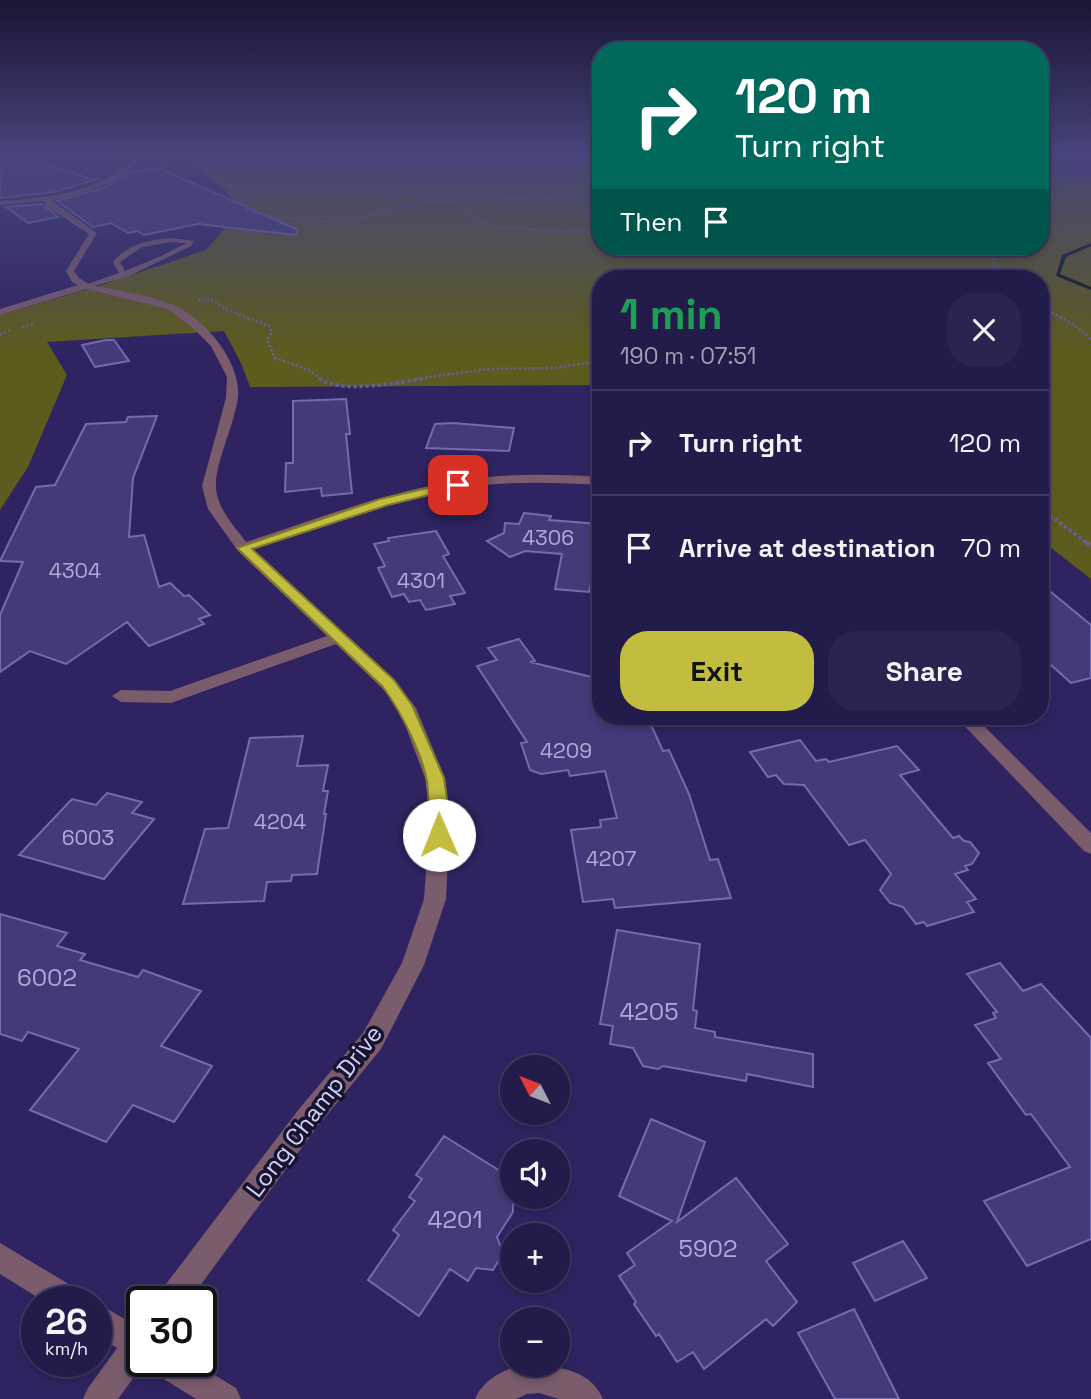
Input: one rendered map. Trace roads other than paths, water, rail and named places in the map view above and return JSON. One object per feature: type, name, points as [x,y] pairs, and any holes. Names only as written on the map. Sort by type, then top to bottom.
[{"type":"street","points":[[73,220],[93,233],[71,271],[75,280],[86,286]]},
{"type":"street","points":[[0,312],[86,286]]},
{"type":"street","name":"Long Champ Drive","points":[[86,286],[171,307],[198,327],[216,345],[232,377],[232,398],[209,486],[215,509],[243,548],[388,684],[407,708],[435,778],[440,814],[435,899],[413,965],[372,1041],[308,1118],[182,1286]]},
{"type":"street","points":[[243,548],[384,502],[440,488],[522,480],[592,481]]},
{"type":"street","points":[[121,696],[171,697],[339,637]]},
{"type":"street","points":[[973,725],[1091,846]]},
{"type":"street","points":[[0,1257],[46,1286]]},
{"type":"street","points":[[99,1399],[126,1363]]},
{"type":"street","points":[[491,1399],[504,1386],[535,1376],[566,1382],[587,1399]]},
{"type":"street","points":[[189,1377],[225,1399]]},
{"type":"lane","points":[[86,286],[124,275],[189,246],[191,241],[178,239],[152,242],[124,252],[116,262],[124,275]]},
{"type":"waterway","points":[[1091,244],[1064,256],[1058,275],[1091,289]]}]
